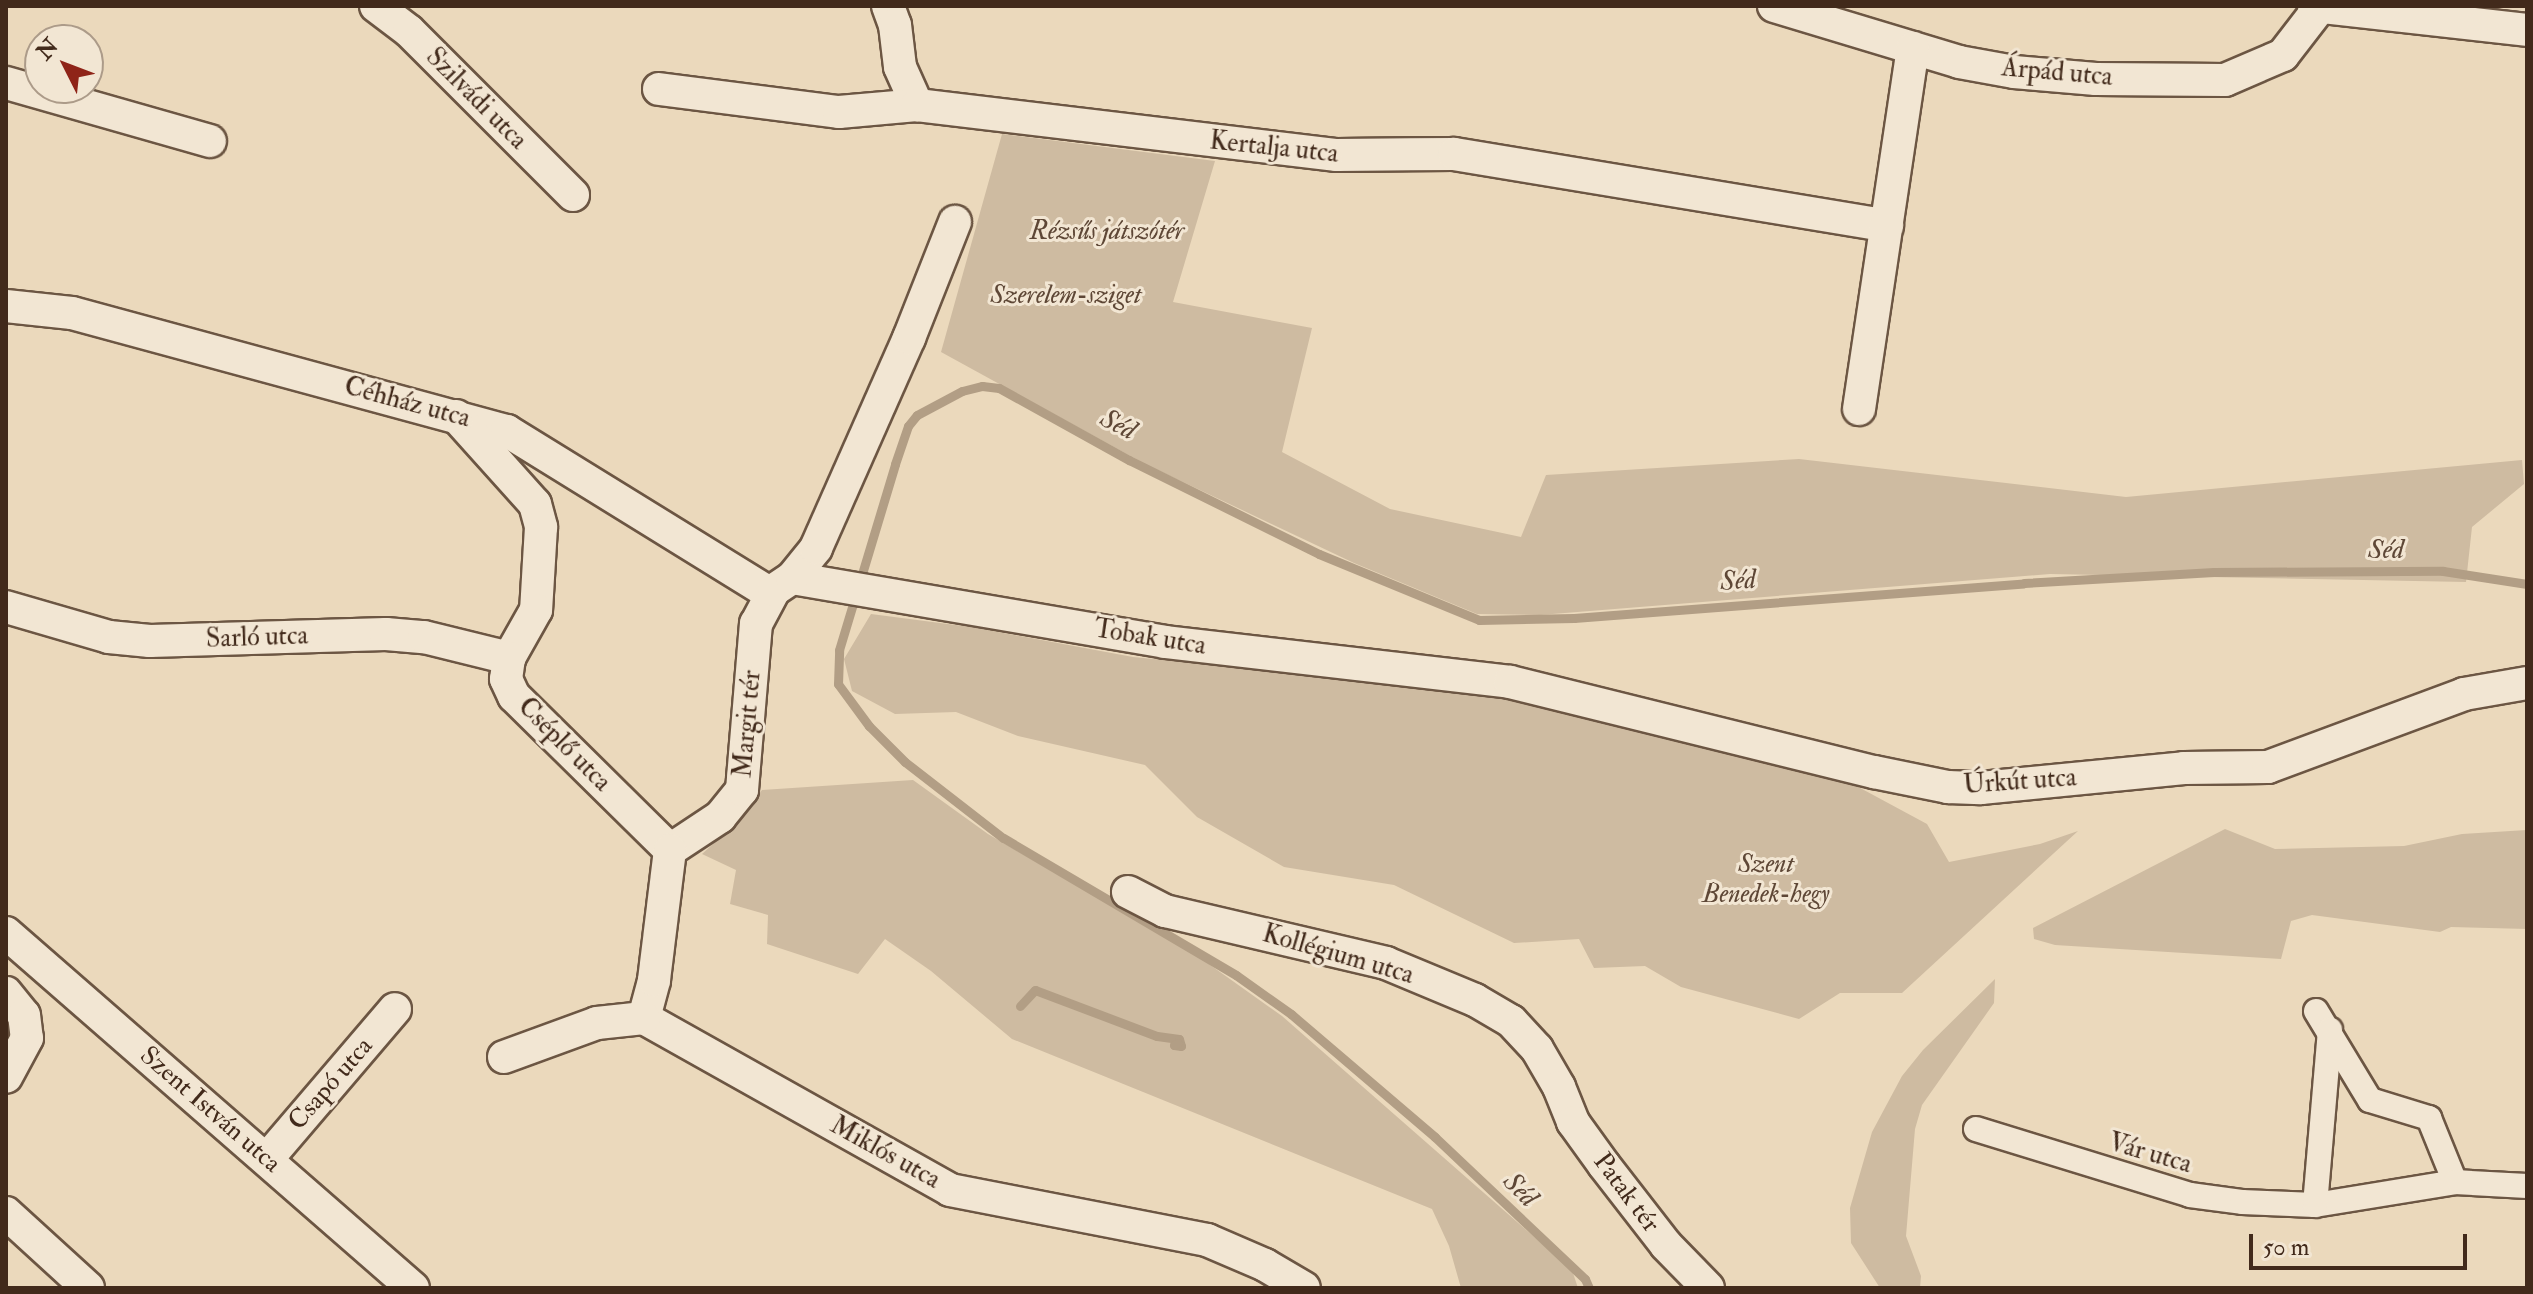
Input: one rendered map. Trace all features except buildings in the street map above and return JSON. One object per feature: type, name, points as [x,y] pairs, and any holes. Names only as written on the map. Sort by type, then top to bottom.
[{"type":"street","name":"Szilvádi utca","points":[[376,6],[409,31],[573,195]]},
{"type":"street","points":[[888,6],[895,25],[900,67],[917,105]]},
{"type":"street","name":"Árpád utca","points":[[1774,6],[1959,62],[2014,72],[2096,79],[2225,80],[2283,55],[2317,7]]},
{"type":"street","points":[[2317,7],[2527,30]]},
{"type":"street","points":[[1859,409],[1913,48]]},
{"type":"street","points":[[6,83],[210,141]]},
{"type":"street","name":"Kertalja utca","points":[[659,89],[839,112],[917,105],[1337,155],[1454,154],[1887,226]]},
{"type":"street","points":[[781,586],[816,548],[909,338],[955,222]]},
{"type":"street","name":"Céhház utca","points":[[6,306],[72,313],[507,431],[781,586]]},
{"type":"street","points":[[456,416],[535,504],[541,527],[536,610],[509,658]]},
{"type":"street","name":"Tobak utca","points":[[781,586],[831,585],[864,589],[1165,642],[1510,682]]},
{"type":"street","name":"Margit tér","points":[[670,850],[720,817],[742,790],[756,624],[781,586]]},
{"type":"street","name":"Sarló utca","points":[[6,607],[109,637],[150,641],[386,634],[424,637],[509,658]]},
{"type":"street","name":"Cséplő utca","points":[[509,658],[506,679],[514,696],[670,850]]},
{"type":"street","name":"Úrkút utca","points":[[1510,682],[1874,772],[1948,787],[1981,788],[2184,768],[2268,767],[2464,694],[2527,683]]},
{"type":"street","points":[[504,1057],[597,1023],[644,1018],[654,980],[670,850]]},
{"type":"street","name":"Kollégium utca","points":[[1128,892],[1165,911],[1386,963],[1475,1000],[1511,1021],[1537,1049],[1559,1087]]},
{"type":"street","name":"Szent István utca","points":[[6,933],[413,1288]]},
{"type":"street","points":[[6,993],[24,1015],[27,1038],[6,1077]]},
{"type":"street","name":"Csapó utca","points":[[267,1159],[395,1009]]},
{"type":"street","name":"Miklós utca","points":[[644,1018],[950,1190],[1207,1240],[1265,1265],[1304,1288]]},
{"type":"street","points":[[2315,1205],[2323,1020],[2370,1100],[2429,1118],[2455,1182]]},
{"type":"street","name":"Patak tér","points":[[1559,1087],[1573,1122],[1604,1165],[1666,1245],[1708,1288]]},
{"type":"street","name":"Vár utca","points":[[1976,1129],[2190,1195],[2315,1205],[2455,1182],[2527,1186]]},
{"type":"street","points":[[6,1213],[88,1288]]},
{"type":"green space","name":"Szerelem-sziget","points":[[1002,134],[1215,161],[1173,302],[1312,328],[1282,452],[1390,509],[1521,537],[1546,475],[1799,459],[2126,497],[2522,460],[2524,484],[2472,527],[2466,582],[2050,574],[1540,615],[1477,614],[1354,563],[1145,464],[941,352]]},
{"type":"green space","name":"Szent Benedek-hegy","points":[[871,614],[971,627],[1133,657],[1517,694],[1812,762],[1927,824],[1949,862],[2040,844],[2078,831],[1902,993],[1840,993],[1799,1019],[1681,987],[1645,966],[1594,968],[1579,939],[1514,943],[1394,885],[1284,867],[1197,817],[1145,765],[1018,736],[956,712],[895,714],[852,691],[844,659]]},
{"type":"green space","points":[[913,780],[988,834],[1199,957],[1282,1016],[1572,1270],[1578,1288],[1461,1288],[1449,1246],[1432,1209],[1012,1039],[931,971],[885,939],[858,974],[767,944],[768,915],[730,904],[736,870],[702,854],[736,823],[762,790]]},
{"type":"green space","points":[[2225,829],[2275,849],[2404,846],[2462,834],[2527,830],[2527,929],[2451,927],[2440,932],[2312,915],[2291,921],[2281,959],[2055,945],[2034,939],[2033,928]]},
{"type":"green space","points":[[1995,979],[1994,1003],[1922,1105],[1915,1129],[1906,1236],[1921,1276],[1920,1288],[1880,1288],[1851,1243],[1850,1208],[1872,1132],[1902,1076],[1923,1050]]},
{"type":"waterway","name":"Séd","points":[[1589,1288],[1585,1279],[1435,1137],[1291,1014],[1236,975],[1003,838],[905,762],[869,726],[838,684],[839,650],[895,464],[908,426],[917,415],[962,391],[982,386],[999,388],[1129,460],[1319,554],[1479,620],[1574,618],[2024,583],[2214,572],[2443,571],[2527,584]]},
{"type":"waterway","points":[[1020,1006],[1035,990],[1157,1036],[1179,1039],[1181,1046],[1174,1045],[1178,1043]]},
{"type":"park label","name":"Rézsűs játszótér","points":[[1107,232]]}]
